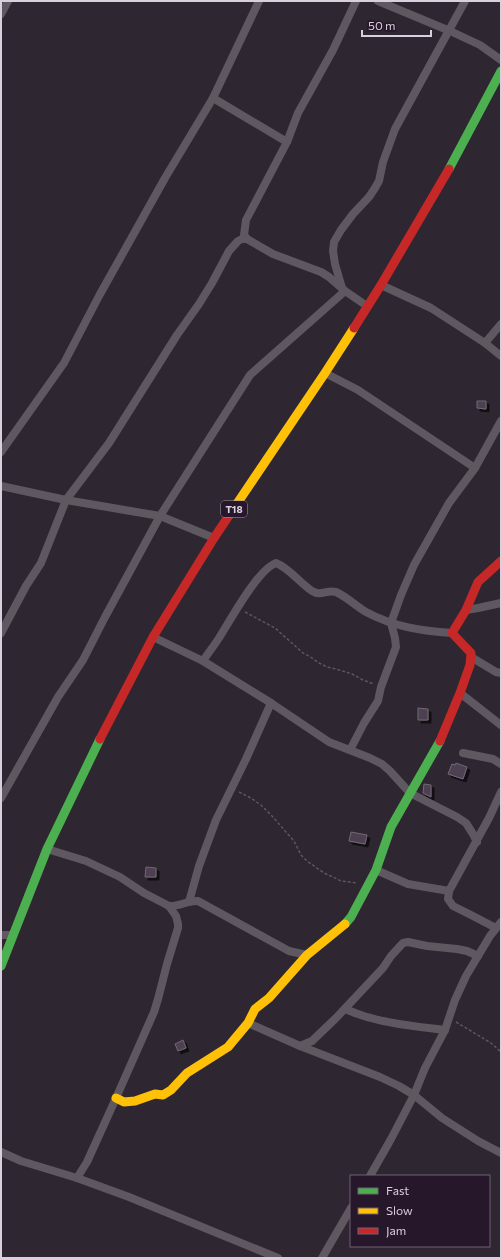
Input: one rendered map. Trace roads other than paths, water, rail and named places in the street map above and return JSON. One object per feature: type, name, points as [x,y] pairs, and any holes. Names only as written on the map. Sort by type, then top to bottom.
[{"type":"main road","name":"T18","points":[[1,966],[47,849],[98,744],[153,637],[214,538],[325,373],[381,285],[442,183],[501,71]]},
{"type":"main road","points":[[116,1098],[124,1102],[135,1101],[155,1094],[164,1095],[171,1090],[187,1073],[228,1047],[248,1023],[255,1008],[269,998],[307,955],[344,925],[351,917],[376,870],[392,827],[438,743],[460,693],[471,653],[452,633],[466,610],[478,582],[501,561]]},
{"type":"street","points":[[1,14],[8,1]]},
{"type":"street","points":[[1,452],[64,363],[99,296],[157,192],[213,98],[259,1]]},
{"type":"street","points":[[356,1],[333,50],[298,113],[287,142],[246,220],[244,235],[247,239],[273,254],[321,272],[367,306]]},
{"type":"street","points":[[378,1],[480,45],[501,60]]},
{"type":"street","points":[[343,289],[335,264],[333,251],[334,242],[353,214],[369,198],[379,181],[383,162],[395,129],[450,31],[465,1]]},
{"type":"street","points":[[213,98],[287,142]]},
{"type":"street","points":[[1,633],[26,586],[41,563],[66,500],[110,443],[177,335],[199,304],[229,251],[238,241],[247,239]]},
{"type":"street","points":[[381,285],[431,308],[485,343],[501,356]]},
{"type":"street","points":[[1,798],[58,697],[83,660],[160,516],[250,375],[343,289]]},
{"type":"street","points":[[485,343],[501,324]]},
{"type":"street","points":[[325,373],[358,390],[475,468]]},
{"type":"street","points":[[350,750],[364,723],[378,701],[381,687],[396,647],[391,623],[414,565],[449,503],[475,468],[501,421]]},
{"type":"street","points":[[1,486],[66,500],[160,516],[214,538]]},
{"type":"street","points":[[203,661],[219,639],[253,584],[270,566],[276,563],[313,591],[321,594],[329,591],[336,592],[382,621],[421,631],[452,633]]},
{"type":"street","points":[[466,610],[501,603]]},
{"type":"street","points":[[153,637],[203,661],[271,703],[324,740],[382,764],[410,793],[466,823],[477,842]]},
{"type":"street","points":[[471,657],[496,672],[501,673]]},
{"type":"street","points":[[460,693],[501,725]]},
{"type":"street","points":[[189,902],[199,866],[216,820],[271,703]]},
{"type":"street","points":[[464,753],[492,758],[501,764]]},
{"type":"street","points":[[371,1175],[414,1095],[425,1068],[445,1030],[455,1000],[466,976],[498,925],[453,906],[448,899],[449,891],[477,842],[501,792]]},
{"type":"street","points":[[47,849],[86,861],[107,870],[169,906],[176,916],[178,928],[154,1012],[87,1162],[77,1178]]},
{"type":"street","points":[[376,870],[408,884],[449,891]]},
{"type":"street","points":[[169,906],[189,902],[198,902],[289,950],[307,955]]},
{"type":"street","points":[[1,935],[13,935]]},
{"type":"street","points":[[300,1046],[312,1041],[345,1009],[403,943],[408,942],[427,946],[457,949],[467,951],[478,956]]},
{"type":"street","points":[[345,1009],[385,1022],[445,1030]]},
{"type":"street","points":[[248,1023],[300,1046],[380,1077],[414,1095],[442,1118],[478,1141],[501,1153]]},
{"type":"street","points":[[1,1152],[21,1161],[77,1178],[128,1197],[278,1258]]},
{"type":"street","points":[[322,1258],[350,1210]]}]
